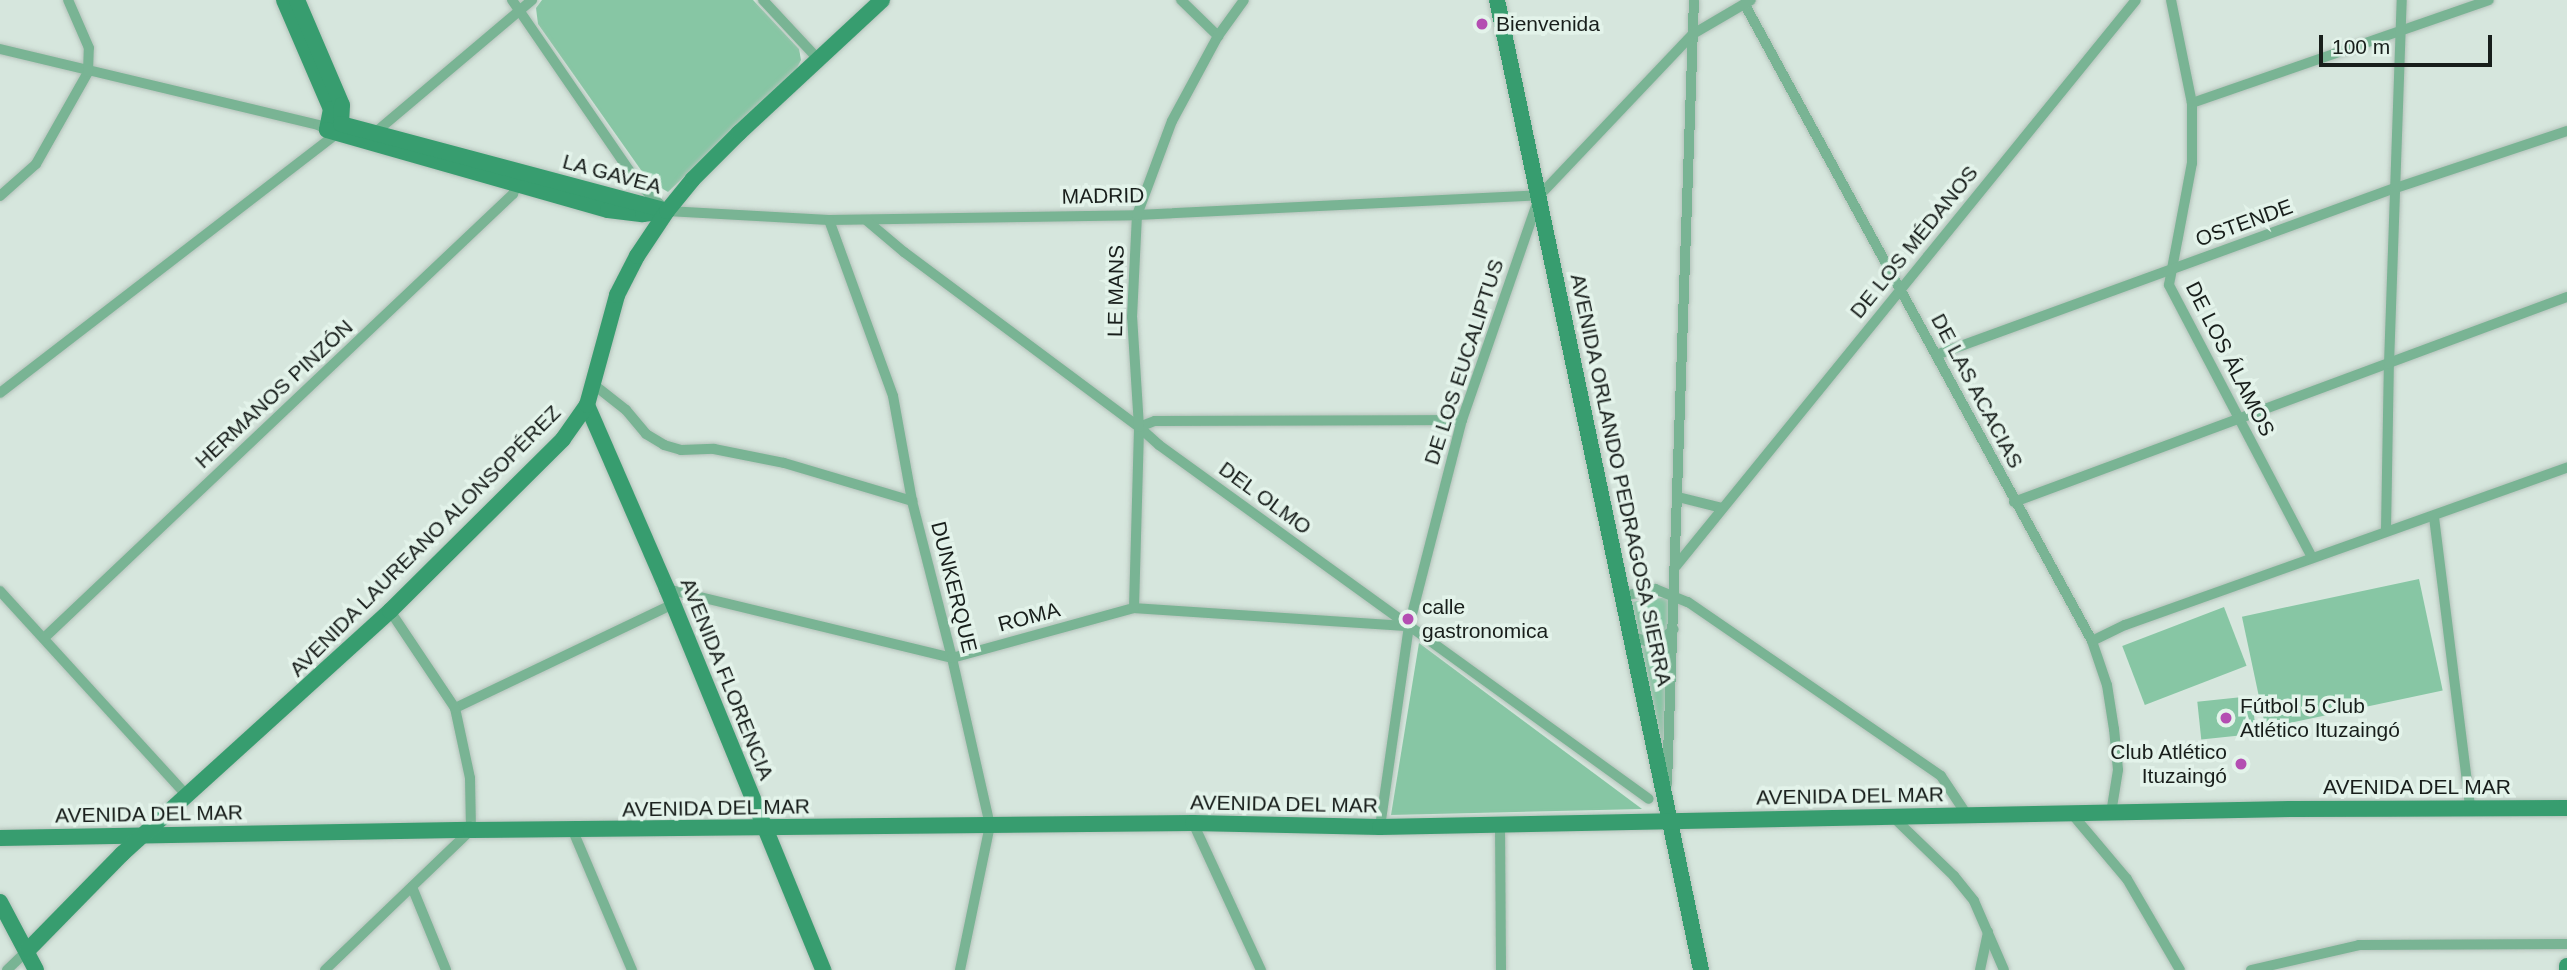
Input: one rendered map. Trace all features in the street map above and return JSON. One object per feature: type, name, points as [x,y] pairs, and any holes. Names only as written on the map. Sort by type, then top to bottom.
[{"type":"street","points":[[0,196],[36,164],[88,72],[89,48],[68,0]]},
{"type":"street","points":[[284,0],[331,109],[330,129]]},
{"type":"street","points":[[0,393],[330,129],[342,105],[297,0]]},
{"type":"street","points":[[512,0],[638,183],[667,211]]},
{"type":"street","points":[[371,137],[532,0]]},
{"type":"street","points":[[763,0],[819,60]]},
{"type":"street","name":"AVENIDA LAUREANO ALONSOPÉREZ","points":[[7,970],[143,835],[390,611],[563,439],[587,405],[600,347],[617,295],[637,257],[667,211],[693,179],[739,132],[882,0]]},
{"type":"street","points":[[1181,0],[1218,36]]},
{"type":"street","name":"LE MANS","points":[[1134,608],[1139,426],[1132,317],[1137,215],[1172,121],[1218,36],[1244,0]]},
{"type":"street","name":"AVENIDA ORLANDO PEDRAGOSA SIERRA","points":[[1497,0],[1701,970]]},
{"type":"street","points":[[1666,794],[1674,629],[1694,0]]},
{"type":"street","name":"DE LOS MÉDANOS","points":[[1655,589],[1676,570],[1722,508],[2136,0]]},
{"type":"street","name":"DE LOS ÁLAMOS","points":[[2171,0],[2192,103],[2192,163],[2169,285],[2237,419],[2312,557]]},
{"type":"street","points":[[2386,530],[2402,0]]},
{"type":"street","points":[[2192,103],[2489,0]]},
{"type":"street","name":"DE LOS EUCALIPTUS","points":[[1380,827],[1409,626],[1462,420],[1540,195],[1693,34],[1748,2]]},
{"type":"street","name":"DE LAS ACACIAS","points":[[1748,2],[2014,502],[2092,641],[2106,685],[2114,729],[2118,770],[2111,813]]},
{"type":"street","name":"LA GAVEA","points":[[0,49],[371,137],[519,179],[667,211]]},
{"type":"street","name":"OSTENDE","points":[[1936,355],[2396,188],[2567,131]]},
{"type":"street","name":"HERMANOS PINZÓN","points":[[44,638],[513,194],[519,179]]},
{"type":"street","name":"MADRID","points":[[667,211],[866,220],[1137,215],[1540,195]]},
{"type":"street","name":"DUNKERQUE","points":[[829,220],[893,396],[912,501],[952,658],[990,825],[960,970]]},
{"type":"street","name":"DEL OLMO","points":[[866,220],[904,252],[1139,426],[1158,445],[1649,799]]},
{"type":"street","points":[[2014,502],[2567,298]]},
{"type":"street","points":[[593,384],[626,410],[646,434],[664,445],[681,450],[715,449],[784,463],[912,501]]},
{"type":"street","name":"AVENIDA FLORENCIA","points":[[587,405],[670,596],[824,970]]},
{"type":"street","points":[[1139,426],[1155,421],[1462,420]]},
{"type":"street","points":[[2092,641],[2125,625],[2386,530],[2434,517],[2567,468]]},
{"type":"street","points":[[1678,497],[1722,508]]},
{"type":"street","points":[[2434,517],[2470,807]]},
{"type":"street","points":[[1624,596],[1655,589],[1674,596],[1941,776],[1967,815]]},
{"type":"street","points":[[0,591],[187,796]]},
{"type":"street","points":[[455,708],[670,596]]},
{"type":"street","name":"ROMA","points":[[670,596],[952,658],[1134,608],[1409,626]]},
{"type":"street","points":[[324,970],[471,830],[470,778],[455,708],[390,611]]},
{"type":"street","points":[[1633,637],[1651,643],[1668,636],[1674,629]]},
{"type":"street","name":"AVENIDA DEL MAR","points":[[0,838],[1193,823],[1380,827],[1967,815],[2470,807],[2567,808]]},
{"type":"street","points":[[2072,814],[2127,879],[2180,970]]},
{"type":"street","points":[[1893,817],[1954,876],[1975,901],[2004,970]]},
{"type":"street","points":[[1193,823],[1261,970]]},
{"type":"street","points":[[1500,824],[1501,970]]},
{"type":"street","points":[[573,831],[632,970]]},
{"type":"street","points":[[412,887],[446,970]]},
{"type":"street","points":[[0,902],[36,970]]},
{"type":"street","points":[[1980,970],[1988,930]]},
{"type":"street","points":[[2251,970],[2359,946],[2567,944]]},
{"type":"green space","points":[[542,0],[753,0],[799,49],[801,60],[796,70],[668,192],[648,180],[538,24],[536,8]]},
{"type":"green space","points":[[2419,579],[2443,691],[2266,728],[2242,617]]},
{"type":"green space","points":[[1669,597],[1663,749],[1631,602]]},
{"type":"green space","points":[[2224,607],[2247,666],[2145,705],[2122,646]]},
{"type":"green space","points":[[1419,643],[1642,809],[1391,815]]},
{"type":"green space","name":"Fútbol 5 Club Atlético Ituzaingó","points":[[2252,696],[2256,734],[2201,740],[2197,702]]},
{"type":"place","name":"Bienvenida","points":[[1482,24]]},
{"type":"place","name":"calle gastronomica","points":[[1408,619]]},
{"type":"place","name":"Fútbol 5 Club Atlético Ituzaingó","points":[[2226,718]]},
{"type":"place","name":"Club Atlético Ituzaingó","points":[[2241,764]]}]
